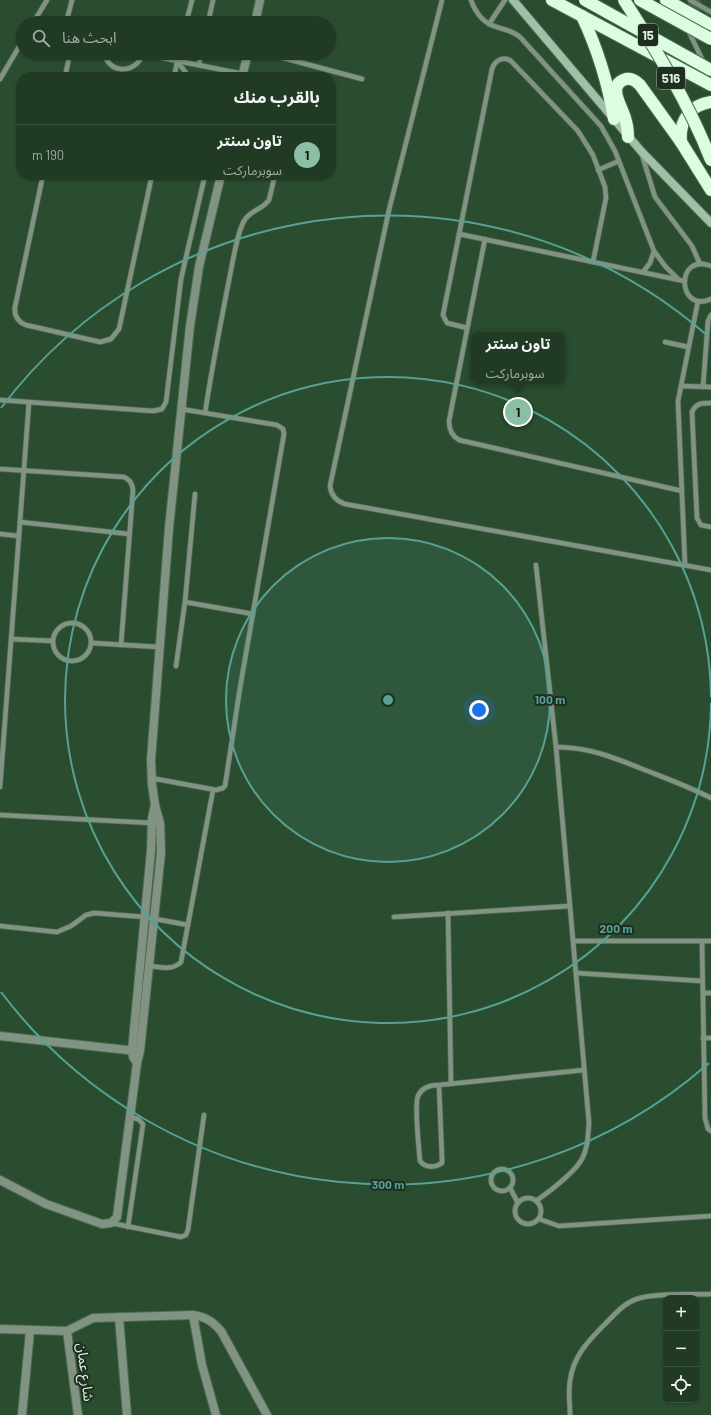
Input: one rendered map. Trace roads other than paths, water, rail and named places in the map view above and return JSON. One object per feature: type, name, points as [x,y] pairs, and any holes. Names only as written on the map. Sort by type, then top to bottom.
[{"type":"highway","points":[[552,0],[711,85]]},
{"type":"highway","name":"15","points":[[585,0],[710,71]]},
{"type":"highway","name":"516","points":[[624,0],[649,39],[681,95],[711,160]]},
{"type":"highway","name":"15","points":[[640,0],[711,39]]},
{"type":"highway","points":[[666,0],[711,25]]},
{"type":"highway","points":[[582,16],[594,42],[606,77],[614,120]]},
{"type":"highway","points":[[628,137],[625,117],[615,95],[617,86],[620,82],[633,79],[640,85],[681,142],[711,190]]},
{"type":"highway","points":[[681,142],[680,129],[685,118],[694,108],[711,102]]},
{"type":"main road","points":[[513,0],[628,137],[711,223]]},
{"type":"street","points":[[257,16],[260,0]]},
{"type":"street","points":[[244,72],[246,60]]},
{"type":"street","points":[[0,1180],[35,1200],[56,1209],[102,1224],[111,1223],[117,1217],[137,1063],[133,1057],[136,1051],[149,966],[161,852],[160,823],[155,805],[151,778],[151,760],[169,528],[193,301],[199,267],[220,180]]},
{"type":"street","points":[[136,1051],[151,851],[152,814],[155,805]]},
{"type":"street","points":[[0,1036],[136,1051]]},
{"type":"street","points":[[193,1315],[202,1365],[216,1415]]},
{"type":"street","points":[[0,1329],[67,1331],[93,1318],[193,1315],[204,1317],[214,1323],[221,1330],[267,1415]]},
{"type":"street","points":[[119,1317],[127,1415],[119,1415]]},
{"type":"street","points":[[22,1415],[30,1331]]},
{"type":"street","name":"شارع عمان","points":[[67,1331],[78,1415]]},
{"type":"lane","points":[[37,16],[46,0]]},
{"type":"lane","points":[[68,16],[72,0]]},
{"type":"lane","points":[[188,16],[192,0]]},
{"type":"lane","points":[[210,16],[213,0]]},
{"type":"lane","points":[[442,0],[389,210],[330,486],[331,492],[336,499],[345,504],[711,570]]},
{"type":"lane","points":[[471,0],[475,10],[489,24],[508,29],[520,37],[601,126],[612,143],[620,161],[654,251],[665,266],[678,279]]},
{"type":"lane","points":[[489,24],[505,0]]},
{"type":"lane","points":[[673,0],[710,71]]},
{"type":"lane","points":[[690,0],[711,12]]},
{"type":"lane","points":[[0,79],[16,52]]},
{"type":"lane","points":[[467,328],[449,324],[445,321],[443,315],[492,69],[499,59],[508,59],[512,61],[572,124],[588,146],[605,187],[606,198],[593,262]]},
{"type":"lane","points":[[66,72],[69,60]]},
{"type":"lane","points":[[107,60],[112,66],[122,70],[133,67],[138,64],[140,60]]},
{"type":"lane","points":[[173,60],[230,72]]},
{"type":"lane","points":[[199,65],[200,60]]},
{"type":"lane","points":[[292,60],[362,79]]},
{"type":"lane","points":[[175,72],[177,61]]},
{"type":"lane","points":[[177,61],[185,72]]},
{"type":"lane","points":[[641,151],[655,197],[692,246],[700,264]]},
{"type":"lane","points":[[598,170],[620,161]]},
{"type":"lane","points":[[42,180],[15,307],[15,315],[19,321],[26,325],[104,342],[111,339],[119,329],[151,180]]},
{"type":"lane","points":[[0,400],[153,411],[159,410],[164,406],[181,279],[204,180]]},
{"type":"lane","points":[[205,413],[215,346],[242,224],[251,212],[266,204],[269,200],[274,180]]},
{"type":"lane","points":[[459,234],[684,280]]},
{"type":"lane","points":[[485,239],[449,421],[450,430],[455,438],[682,491]]},
{"type":"lane","points":[[643,272],[650,263],[654,251]]},
{"type":"lane","points":[[711,266],[700,264],[691,268],[687,272],[684,280],[687,293],[690,297],[698,301],[711,299]]},
{"type":"lane","points":[[685,565],[678,406],[688,347],[698,301]]},
{"type":"lane","points":[[703,387],[708,321],[711,314]]},
{"type":"lane","points":[[665,342],[688,347]]},
{"type":"lane","points":[[681,386],[711,387]]},
{"type":"lane","points":[[0,787],[2,729],[11,638],[29,402]]},
{"type":"lane","points":[[711,403],[699,403],[695,406],[692,412],[697,518],[701,525],[711,527]]},
{"type":"lane","points":[[151,778],[213,790],[220,790],[226,782],[284,432],[281,427],[277,425],[181,409]]},
{"type":"lane","points":[[0,468],[124,477],[129,479],[133,490],[121,645]]},
{"type":"lane","points":[[176,666],[185,602],[195,494]]},
{"type":"lane","points":[[20,522],[129,534]]},
{"type":"lane","points":[[0,534],[19,536]]},
{"type":"lane","points":[[536,565],[556,747],[589,1123],[587,1144],[582,1160],[568,1175],[536,1201]]},
{"type":"lane","points":[[185,602],[253,614]]},
{"type":"lane","points":[[71,623],[82,625],[91,638],[92,643],[84,658],[68,661],[59,656],[56,652],[53,641],[57,631],[66,624],[71,623]]},
{"type":"lane","points":[[11,638],[53,641]]},
{"type":"lane","points":[[92,643],[159,647]]},
{"type":"lane","points":[[556,747],[572,747],[603,753],[687,786],[711,798]]},
{"type":"lane","points":[[149,966],[171,968],[177,966],[181,962],[213,790]]},
{"type":"lane","points":[[0,815],[152,823]]},
{"type":"lane","points":[[394,917],[570,906]]},
{"type":"lane","points":[[0,926],[57,932],[71,926],[86,915],[94,913],[145,917],[188,925]]},
{"type":"lane","points":[[448,914],[451,1083]]},
{"type":"lane","points":[[573,941],[711,941]]},
{"type":"lane","points":[[702,941],[705,1118],[708,1129],[711,1131]]},
{"type":"lane","points":[[576,973],[702,981]]},
{"type":"lane","points":[[703,993],[711,993]]},
{"type":"lane","points":[[703,1038],[711,1038]]},
{"type":"lane","points":[[439,1084],[442,1163],[438,1166],[429,1167],[423,1165],[420,1161],[417,1108],[418,1096],[422,1090],[429,1086],[439,1084],[584,1070]]},
{"type":"lane","points":[[704,1088],[711,1087]]},
{"type":"lane","points":[[111,1223],[180,1237],[187,1233],[204,1114]]},
{"type":"lane","points":[[128,1227],[143,1124],[138,1119],[130,1117]]},
{"type":"lane","points":[[503,1168],[508,1170],[513,1178],[513,1183],[510,1188],[506,1191],[500,1191],[496,1190],[492,1186],[490,1181],[493,1171],[503,1168]]},
{"type":"lane","points":[[510,1188],[518,1203]]},
{"type":"lane","points":[[530,1198],[536,1201],[540,1207],[541,1213],[539,1219],[533,1224],[520,1222],[516,1216],[518,1203],[524,1199],[530,1198]]},
{"type":"lane","points":[[539,1219],[549,1224],[559,1226],[711,1216]]},
{"type":"lane","points":[[570,1415],[569,1383],[578,1354],[590,1339],[621,1307],[635,1300],[650,1296],[711,1294]]},
{"type":"tunnel","points":[[693,0],[707,26]]},
{"type":"place","name":"تاون سنتر","points":[[518,412]]}]
